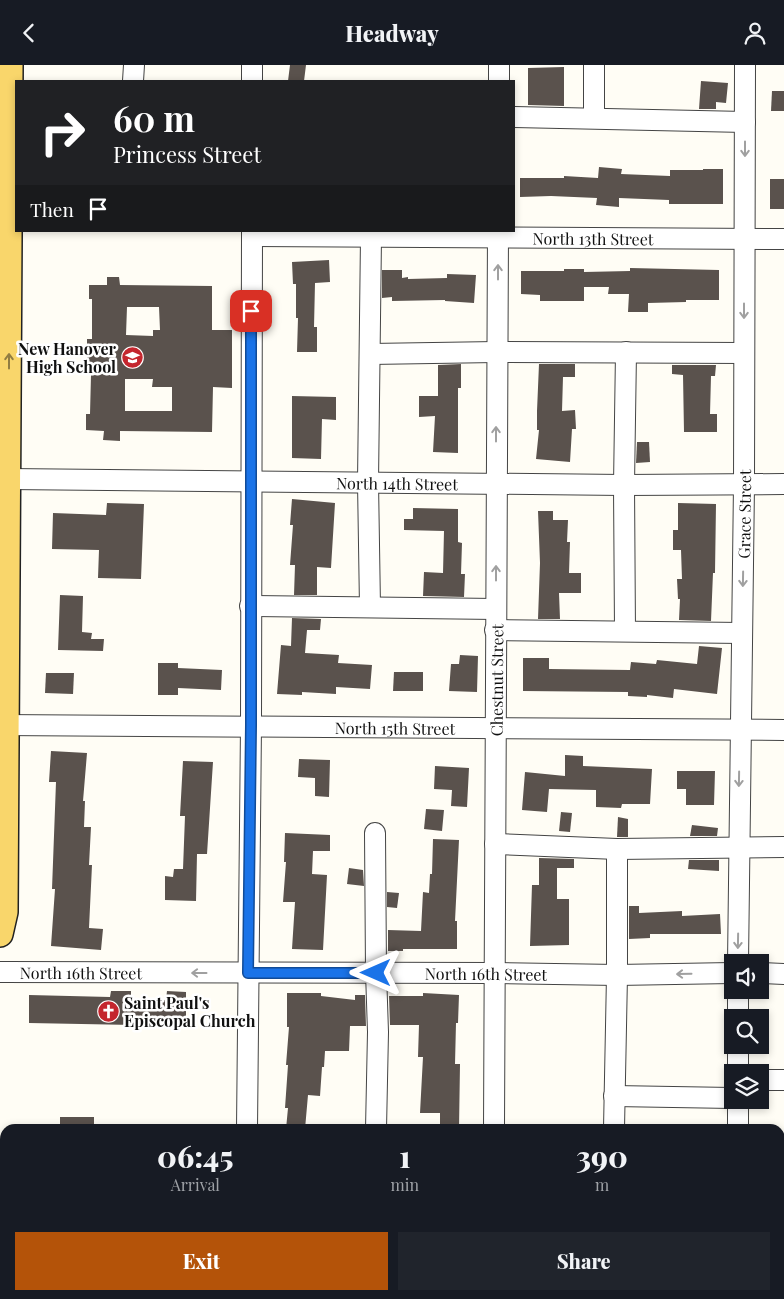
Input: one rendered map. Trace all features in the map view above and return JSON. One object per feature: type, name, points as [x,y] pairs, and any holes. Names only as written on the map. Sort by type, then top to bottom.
[{"type":"main road","points":[[0,934],[5,913],[3,725],[8,479],[10,65]]},
{"type":"street","points":[[134,65],[134,80]]},
{"type":"street","points":[[252,65],[252,80]]},
{"type":"street","points":[[498,80],[499,65]]},
{"type":"street","points":[[594,65],[594,118]]},
{"type":"street","name":"Grace Street","points":[[738,954],[744,484],[746,65]]},
{"type":"street","points":[[515,117],[745,122]]},
{"type":"street","points":[[247,1124],[251,725],[252,233]]},
{"type":"street","name":"North 13th Street","points":[[252,233],[371,237],[498,235],[784,239]]},
{"type":"street","name":"Chestnut Street","points":[[494,1124],[498,235]]},
{"type":"street","points":[[370,607],[368,482],[371,237]]},
{"type":"street","points":[[370,354],[496,352],[744,353]]},
{"type":"street","points":[[625,631],[624,485],[626,352]]},
{"type":"street","name":"North 14th Street","points":[[8,479],[624,485],[784,484]]},
{"type":"street","points":[[250,606],[496,609]]},
{"type":"street","points":[[496,630],[742,633]]},
{"type":"street","name":"North 15th Street","points":[[3,725],[251,725],[784,730]]},
{"type":"street","points":[[375,833],[378,1032],[376,1124]]},
{"type":"street","points":[[495,844],[617,849],[784,847]]},
{"type":"street","points":[[614,1124],[617,849]]},
{"type":"street","name":"North 16th Street","points":[[0,972],[617,975],[724,973]]},
{"type":"street","points":[[769,973],[784,974]]},
{"type":"street","points":[[769,1080],[784,1080]]},
{"type":"street","points":[[614,1095],[724,1097]]},
{"type":"street","points":[[738,1109],[738,1124]]},
{"type":"building","points":[[290,65],[306,65],[304,80],[288,80]]},
{"type":"building","points":[[564,67],[564,106],[528,105],[528,68]]},
{"type":"building","points":[[701,81],[728,83],[726,103],[716,102],[716,109],[699,109]]},
{"type":"building","points":[[772,91],[784,91],[784,111],[771,111]]},
{"type":"building","points":[[599,167],[622,169],[621,174],[670,176],[670,170],[723,169],[723,204],[669,204],[669,200],[619,198],[619,207],[596,205],[597,198],[520,197],[520,178],[564,178],[564,176],[598,178]]},
{"type":"building","points":[[770,179],[784,179],[784,209],[770,209]]},
{"type":"building","points":[[329,260],[330,282],[315,283],[314,327],[317,327],[317,352],[297,352],[298,318],[296,318],[296,284],[293,284],[292,262]]},
{"type":"building","points":[[630,268],[719,270],[719,300],[648,303],[648,312],[628,312],[629,294],[608,294],[609,287],[584,287],[584,301],[540,301],[540,295],[521,294],[521,271],[584,269],[584,272],[630,271]]},
{"type":"building","points":[[382,270],[402,270],[402,278],[408,277],[408,279],[447,278],[447,274],[476,275],[474,303],[445,300],[392,301],[392,297],[382,298]]},
{"type":"building","points":[[107,277],[119,277],[120,285],[212,286],[212,330],[232,330],[232,388],[213,387],[212,432],[120,431],[120,441],[103,440],[104,431],[86,430],[86,414],[90,414],[91,375],[87,375],[87,339],[92,339],[92,299],[89,299],[89,285],[107,285]],"holes":[[[127,307],[159,307],[160,330],[153,330],[153,336],[126,335]],[[125,379],[153,379],[152,387],[172,387],[172,411],[125,411]]]},
{"type":"building","points":[[461,364],[461,388],[458,388],[458,453],[433,452],[435,416],[419,417],[419,396],[438,396],[438,365]]},
{"type":"building","points":[[539,364],[575,364],[575,377],[563,377],[562,411],[575,410],[576,429],[572,429],[570,462],[536,459],[539,430],[537,430],[537,411]]},
{"type":"building","points":[[672,365],[716,365],[715,376],[711,376],[710,414],[717,414],[717,432],[684,432],[683,375],[672,374]]},
{"type":"building","points":[[292,396],[336,397],[336,420],[322,419],[321,459],[292,458]]},
{"type":"building","points":[[637,442],[649,442],[650,462],[636,463]]},
{"type":"building","points":[[292,499],[335,503],[331,568],[317,567],[317,595],[294,595],[295,565],[290,565],[293,525],[290,525]]},
{"type":"building","points":[[107,503],[144,504],[141,579],[98,578],[99,550],[52,549],[53,513],[106,515]]},
{"type":"building","points":[[678,503],[716,504],[715,573],[713,573],[711,621],[679,620],[680,599],[678,599],[677,579],[682,579],[681,550],[673,550],[673,530],[678,530]]},
{"type":"building","points":[[413,508],[458,509],[458,542],[462,543],[461,574],[465,574],[464,597],[423,596],[424,572],[443,573],[444,531],[404,530],[404,519],[413,519]]},
{"type":"building","points":[[538,511],[553,511],[553,520],[568,520],[567,542],[570,542],[569,573],[581,573],[581,593],[559,593],[560,619],[538,619],[540,563]]},
{"type":"building","points":[[60,595],[83,596],[82,632],[92,633],[91,639],[104,639],[103,651],[58,650]]},
{"type":"building","points":[[292,618],[321,619],[320,630],[307,630],[305,653],[339,655],[338,663],[372,665],[370,689],[336,687],[336,694],[302,692],[302,695],[277,694],[281,645],[291,646]]},
{"type":"building","points":[[699,646],[722,648],[717,694],[674,689],[673,698],[647,695],[647,697],[628,696],[628,692],[523,691],[523,658],[549,658],[549,669],[630,670],[631,662],[656,664],[657,660],[697,664]]},
{"type":"building","points":[[460,655],[478,656],[477,692],[449,691],[451,664],[459,664]]},
{"type":"building","points":[[158,663],[178,663],[178,668],[222,670],[221,690],[178,688],[178,695],[158,695]]},
{"type":"building","points":[[394,672],[423,672],[423,691],[393,691]]},
{"type":"building","points":[[46,673],[74,673],[73,694],[45,693]]},
{"type":"building","points":[[51,751],[87,753],[83,801],[85,801],[84,827],[91,827],[89,865],[92,865],[89,928],[103,929],[101,950],[51,946],[55,889],[52,889],[56,782],[49,782]]},
{"type":"building","points":[[565,755],[583,756],[583,766],[652,769],[650,804],[622,804],[621,808],[596,807],[596,790],[549,789],[547,812],[522,810],[525,772],[565,776]]},
{"type":"building","points":[[299,759],[330,760],[329,797],[315,796],[315,778],[298,777]]},
{"type":"building","points":[[183,761],[213,762],[207,854],[197,854],[196,901],[165,900],[165,876],[173,877],[174,869],[183,869],[185,816],[180,816]]},
{"type":"building","points":[[435,766],[469,768],[467,807],[451,806],[452,790],[434,789]]},
{"type":"building","points":[[677,771],[715,771],[714,805],[686,805],[686,789],[677,789]]},
{"type":"building","points":[[426,809],[444,810],[442,831],[424,829]]},
{"type":"building","points":[[561,812],[572,813],[570,832],[559,831]]},
{"type":"building","points":[[618,817],[628,819],[628,837],[617,837]]},
{"type":"building","points":[[692,825],[718,828],[717,836],[690,836]]},
{"type":"building","points":[[285,833],[330,835],[330,851],[313,851],[312,874],[327,875],[323,950],[292,949],[295,902],[283,902],[286,862],[284,862]]},
{"type":"building","points":[[433,839],[459,840],[455,921],[457,921],[457,949],[403,949],[403,951],[388,951],[388,930],[421,931],[423,892],[429,893],[430,874],[432,874]]},
{"type":"building","points":[[539,858],[574,859],[574,868],[557,868],[557,899],[569,899],[569,945],[530,946],[532,885],[539,885]]},
{"type":"building","points":[[689,860],[719,860],[719,871],[688,869]]},
{"type":"building","points":[[349,868],[363,870],[364,886],[347,884]]},
{"type":"building","points":[[387,892],[399,893],[397,908],[387,907]]},
{"type":"building","points":[[629,906],[639,906],[639,913],[682,911],[682,916],[720,914],[721,934],[650,934],[650,938],[629,939]]},
{"type":"building","name":"Saint Paul's Episcopal Church","points":[[111,991],[131,991],[131,999],[166,1000],[167,991],[186,992],[186,1026],[29,1023],[29,995],[110,997]]},
{"type":"building","points":[[287,993],[321,993],[321,996],[355,1000],[355,995],[365,995],[366,1026],[350,1026],[349,1051],[325,1051],[320,1096],[308,1095],[305,1124],[286,1124],[288,1108],[285,1108],[288,1065],[286,1065],[289,1027],[287,1027]]},
{"type":"building","points":[[423,993],[459,995],[455,1064],[460,1064],[459,1124],[440,1124],[440,1113],[420,1113],[423,1057],[418,1057],[419,1025],[390,1025],[389,996],[423,996]]},
{"type":"building","points":[[60,1117],[94,1117],[94,1124],[60,1124]]},
{"type":"place","name":"New Hanover High School","points":[[132,357]]},
{"type":"place","name":"Saint Paul's Episcopal Church","points":[[108,1011]]},
{"type":"route","points":[[251,311],[251,725],[248,973],[376,973]]}]
